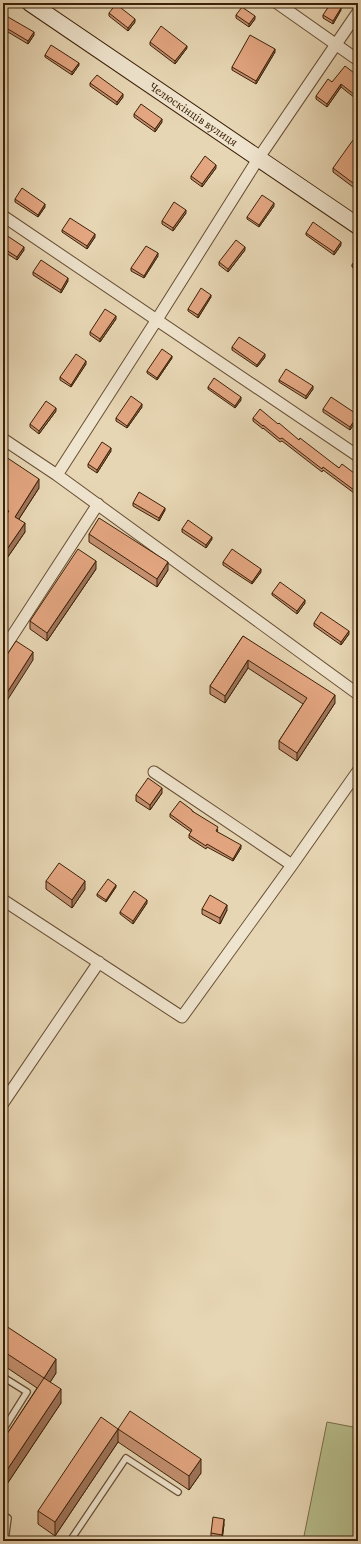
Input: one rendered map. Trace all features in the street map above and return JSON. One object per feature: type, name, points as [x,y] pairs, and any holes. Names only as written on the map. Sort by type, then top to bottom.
[{"type":"main road","name":"Челюскінців вулиця","points":[[30,3],[358,226]]},
{"type":"street","points":[[277,3],[358,60]]},
{"type":"street","points":[[57,475],[258,159],[358,12]]},
{"type":"street","points":[[3,216],[156,321],[358,456]]},
{"type":"street","points":[[3,438],[98,504],[358,694]]},
{"type":"street","points":[[3,650],[98,504]]},
{"type":"street","points":[[3,900],[182,1017],[358,771]]},
{"type":"street","points":[[154,772],[292,865]]},
{"type":"street","points":[[3,1103],[99,962]]},
{"type":"lane","points":[[3,1377],[27,1392],[3,1430]]},
{"type":"lane","points":[[70,1541],[126,1458],[178,1492]]},
{"type":"lane","points":[[3,1515],[8,1518],[6,1541]]},
{"type":"green space","points":[[327,1422],[358,1428],[358,1541],[303,1541]]},
{"type":"building","points":[[331,3],[334,3],[341,8],[333,21],[323,15]]},
{"type":"building","points":[[116,4],[135,19],[128,28],[109,13]]},
{"type":"building","points":[[242,7],[255,16],[249,24],[236,15]]},
{"type":"building","points":[[8,17],[34,32],[28,41],[3,26]]},
{"type":"building","points":[[161,26],[187,46],[175,61],[150,42]]},
{"type":"building","points":[[250,35],[275,49],[256,81],[232,67]]},
{"type":"building","points":[[51,45],[79,63],[72,72],[45,55]]},
{"type":"building","points":[[345,66],[358,76],[358,92],[355,95],[341,84],[327,104],[316,96],[328,79],[332,82]]},
{"type":"building","points":[[97,75],[123,94],[117,102],[90,83]]},
{"type":"building","points":[[141,104],[162,119],[155,129],[134,114]]},
{"type":"building","points":[[353,140],[358,144],[358,184],[353,183],[333,168]]},
{"type":"building","points":[[205,156],[216,165],[202,184],[191,176]]},
{"type":"building","points":[[22,188],[45,204],[38,215],[15,199]]},
{"type":"building","points":[[262,195],[274,203],[259,225],[247,217]]},
{"type":"building","points":[[174,202],[186,210],[173,228],[162,221]]},
{"type":"building","points":[[70,218],[95,234],[87,246],[62,230]]},
{"type":"building","points":[[313,222],[341,242],[334,252],[306,233]]},
{"type":"building","points":[[3,233],[24,247],[17,257],[3,248]]},
{"type":"building","points":[[236,240],[245,247],[228,269],[219,262]]},
{"type":"building","points":[[146,246],[158,253],[144,276],[131,268]]},
{"type":"building","points":[[358,255],[358,269],[352,265]]},
{"type":"building","points":[[41,260],[68,278],[61,290],[33,272]]},
{"type":"building","points":[[201,288],[211,295],[198,315],[188,309]]},
{"type":"building","points":[[105,309],[116,316],[100,339],[90,332]]},
{"type":"building","points":[[239,337],[265,354],[257,365],[232,347]]},
{"type":"building","points":[[162,349],[172,356],[157,378],[147,371]]},
{"type":"building","points":[[76,354],[86,361],[71,385],[60,377]]},
{"type":"building","points":[[286,369],[313,386],[306,396],[279,380]]},
{"type":"building","points":[[214,378],[241,397],[235,406],[208,387]]},
{"type":"building","points":[[131,396],[142,404],[127,426],[116,418]]},
{"type":"building","points":[[331,397],[358,415],[350,427],[323,409]]},
{"type":"building","points":[[46,401],[56,408],[39,431],[30,424]]},
{"type":"building","points":[[260,409],[299,440],[300,438],[339,468],[342,464],[358,476],[358,493],[323,467],[322,469],[282,438],[280,439],[253,418]]},
{"type":"building","points":[[102,442],[111,448],[97,470],[88,464]]},
{"type":"building","points":[[3,455],[39,479],[15,517],[25,523],[3,555],[3,519],[9,511],[3,508]]},
{"type":"building","points":[[139,492],[165,508],[159,518],[133,503]]},
{"type":"building","points":[[99,518],[168,562],[157,579],[89,534]]},
{"type":"building","points":[[188,520],[212,537],[206,545],[182,529]]},
{"type":"building","points":[[78,549],[96,561],[47,633],[30,621]]},
{"type":"building","points":[[232,549],[261,569],[252,582],[223,562]]},
{"type":"building","points":[[280,582],[305,600],[297,611],[272,593]]},
{"type":"building","points":[[321,612],[349,631],[341,642],[314,623]]},
{"type":"building","points":[[243,636],[335,695],[297,753],[279,741],[307,698],[248,660],[225,696],[210,686]]},
{"type":"building","points":[[16,641],[33,652],[3,699],[3,661]]},
{"type":"building","points":[[148,778],[162,788],[150,805],[136,795]]},
{"type":"building","points":[[180,801],[192,811],[218,827],[216,831],[241,845],[233,859],[207,844],[206,846],[189,835],[192,830],[170,814]]},
{"type":"building","points":[[59,863],[85,881],[72,900],[46,881]]},
{"type":"building","points":[[108,879],[116,885],[106,900],[97,894]]},
{"type":"building","points":[[134,891],[147,900],[133,921],[120,912]]},
{"type":"building","points":[[210,895],[227,905],[220,918],[202,909]]},
{"type":"building","points":[[358,1021],[358,1060],[355,1060]]},
{"type":"building","points":[[3,1324],[56,1359],[44,1378],[3,1351]]},
{"type":"building","points":[[44,1378],[61,1389],[3,1476],[3,1440]]},
{"type":"building","points":[[130,1411],[201,1459],[189,1476],[118,1429]]},
{"type":"building","points":[[101,1417],[118,1429],[55,1522],[38,1511]]},
{"type":"building","points":[[213,1517],[224,1519],[222,1535],[211,1533]]}]
